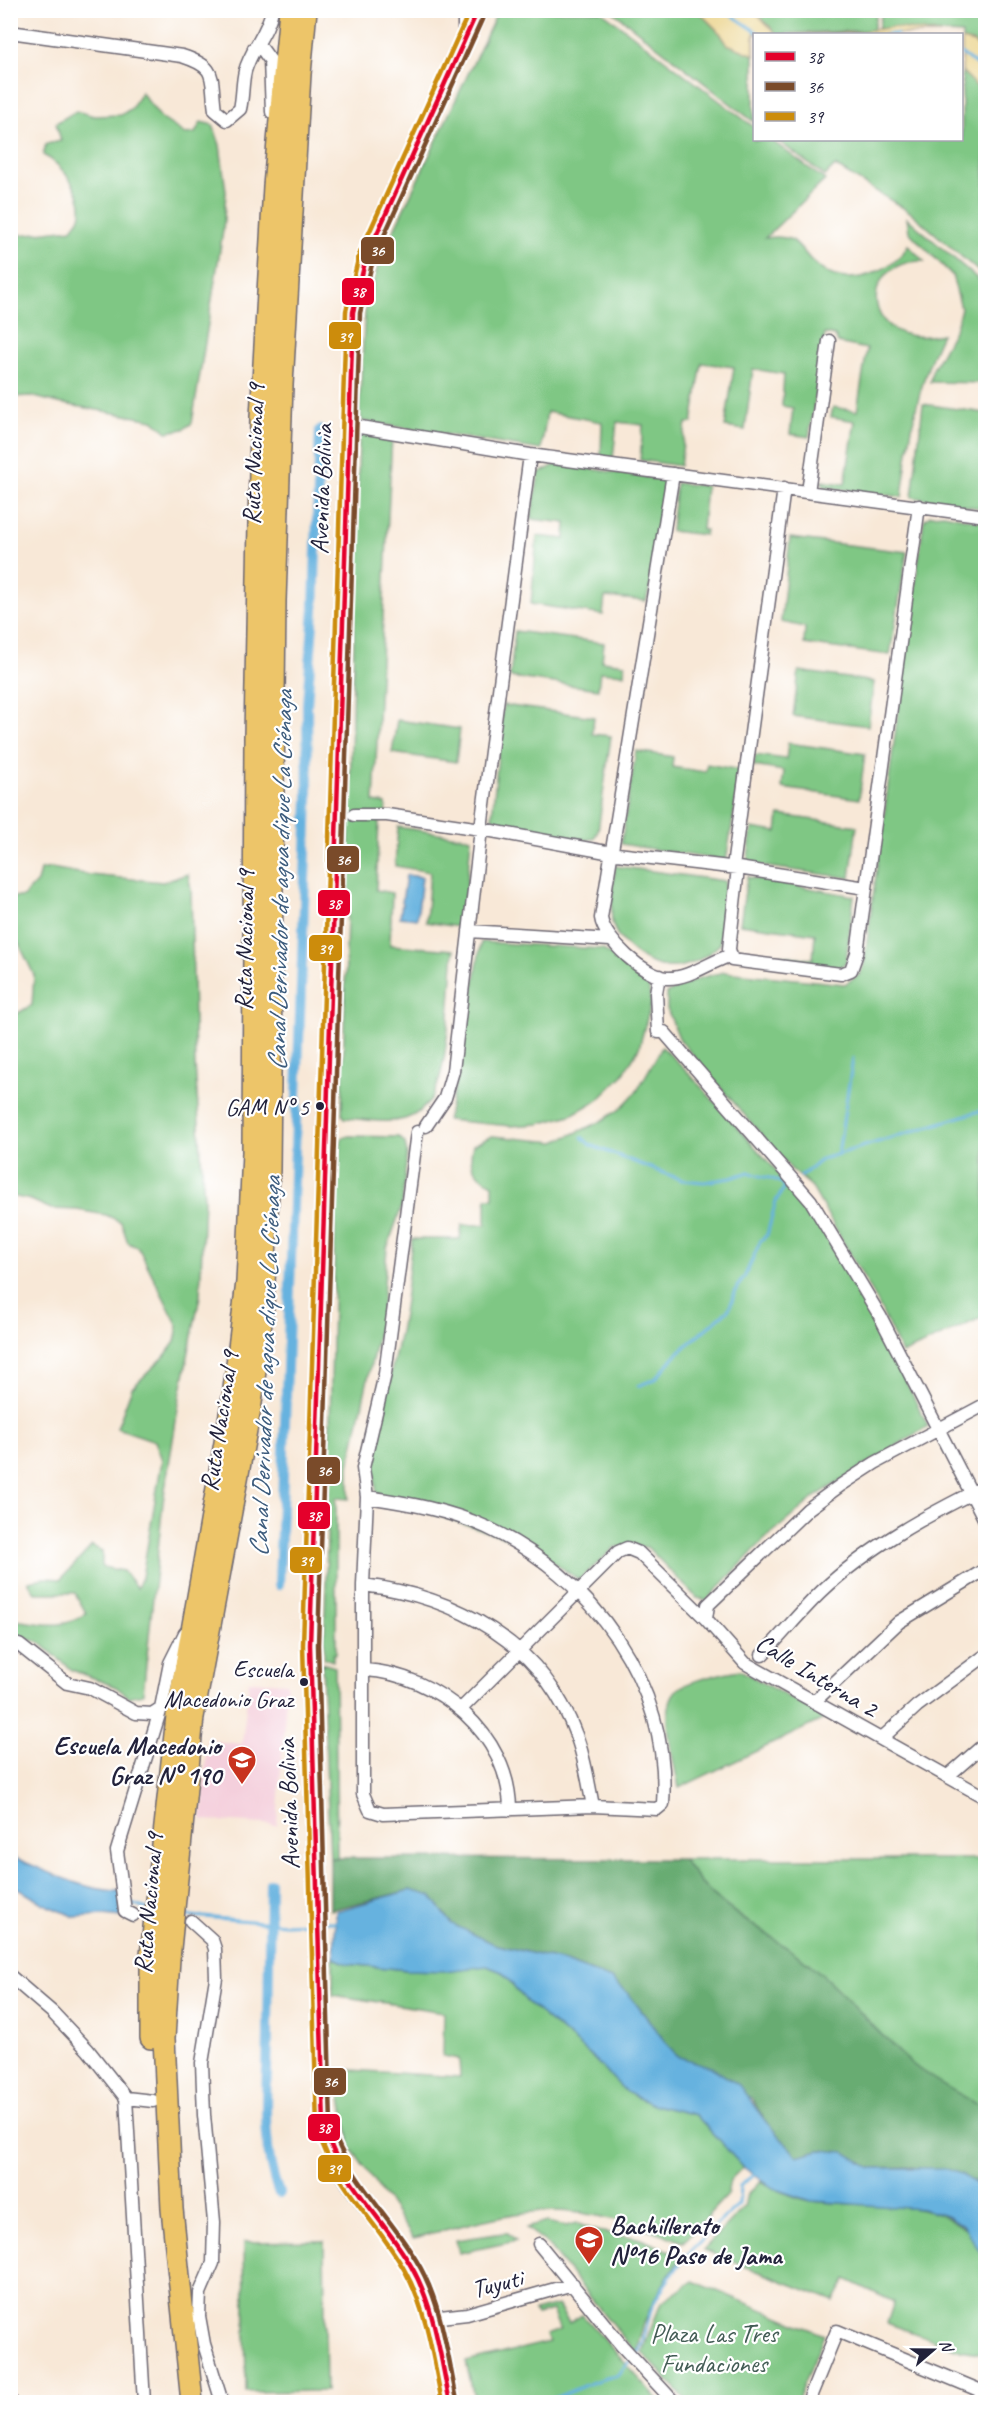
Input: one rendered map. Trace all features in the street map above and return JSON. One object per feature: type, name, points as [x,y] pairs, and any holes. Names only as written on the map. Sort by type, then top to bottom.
[{"type":"highway","name":"Ruta Nacional 9","points":[[169,1875],[177,1716],[240,1352],[250,1225],[261,417],[274,186],[290,10]]},
{"type":"highway","name":"Ruta Nacional 9","points":[[178,2403],[153,2101],[160,1957],[169,1875],[193,1717],[251,1403],[263,1306],[269,1170],[275,602],[283,373],[306,10]]},
{"type":"highway","name":"Ruta Nacional 9","points":[[160,1957],[166,2126],[192,2403]]},
{"type":"street","points":[[10,32],[182,56],[202,62],[211,75],[215,110],[219,117],[227,120],[240,109],[245,71],[255,48],[266,32],[272,10]]},
{"type":"street","points":[[464,10],[464,39]]},
{"type":"street","name":"Avenida Bolivia","points":[[450,2403],[431,2318],[412,2268],[359,2199],[330,2150],[322,2105],[310,1645],[351,328],[360,273],[478,10]]},
{"type":"street","points":[[255,48],[262,49],[270,60],[274,186]]},
{"type":"street","points":[[808,492],[829,341]]},
{"type":"street","points":[[360,427],[530,455],[986,516]]},
{"type":"street","points":[[368,1497],[429,1508],[484,1526],[539,1557],[578,1590],[609,1626],[635,1668],[656,1721],[663,1779],[663,1804],[657,1809],[592,1806],[383,1814],[370,1810],[363,1794],[365,1670],[363,1585],[368,1497],[363,1468],[385,1374],[421,1129],[445,1098],[453,1071],[481,829],[530,455]]},
{"type":"street","points":[[673,474],[630,745],[610,852],[601,918],[602,929],[610,940],[636,962],[668,979],[729,956]]},
{"type":"street","points":[[729,956],[736,867],[784,488]]},
{"type":"street","points":[[729,956],[737,962],[841,974],[851,970],[857,953],[919,506]]},
{"type":"street","points":[[354,815],[387,815],[610,852],[736,867],[866,888]]},
{"type":"street","points":[[469,931],[610,940]]},
{"type":"street","points":[[659,976],[656,993],[658,1032],[664,1032],[811,1201],[880,1316],[986,1522]]},
{"type":"street","points":[[706,1619],[708,1605],[808,1509],[875,1463],[986,1404]]},
{"type":"street","points":[[762,1655],[822,1590],[855,1563],[890,1539],[986,1486]]},
{"type":"street","name":"Calle Interna 2","points":[[578,1590],[618,1552],[627,1548],[639,1553],[706,1619],[745,1663],[949,1775],[986,1798]]},
{"type":"street","points":[[814,1702],[899,1622],[986,1569]]},
{"type":"street","points":[[363,1585],[411,1593],[447,1604],[476,1618],[519,1650],[548,1682],[570,1720],[583,1757],[592,1806]]},
{"type":"street","points":[[461,1709],[578,1590]]},
{"type":"street","points":[[133,1914],[125,1911],[117,1851],[161,1708],[170,1663],[193,1619]]},
{"type":"street","points":[[10,1643],[19,1645],[67,1683],[90,1688],[136,1713],[152,1714],[161,1708]]},
{"type":"street","points":[[881,1739],[917,1706],[986,1655]]},
{"type":"street","points":[[365,1670],[415,1682],[436,1692],[461,1709],[477,1726],[494,1751],[507,1782],[510,1810]]},
{"type":"street","points":[[949,1775],[986,1743]]},
{"type":"street","points":[[191,1921],[212,1940],[215,1949],[216,1978],[202,2062],[204,2115],[214,2222],[213,2263],[200,2293],[199,2316],[204,2344],[222,2403]]},
{"type":"street","points":[[10,1976],[52,2012],[88,2050],[126,2098],[144,2403]]},
{"type":"street","points":[[126,2098],[153,2101]]},
{"type":"street","points":[[539,2244],[674,2403]]},
{"type":"street","name":"Tuyuti","points":[[431,2318],[467,2314],[573,2284]]},
{"type":"street","points":[[808,2403],[837,2331],[986,2393]]},
{"type":"shaded area","name":"Escuela Macedonio Graz N° 190","points":[[249,1681],[287,1683],[277,1825],[202,1820],[207,1740],[242,1744]]},
{"type":"green space","points":[[498,11],[601,11],[753,126],[753,141],[772,141],[825,180],[765,238],[782,237],[792,240],[818,267],[842,278],[869,275],[882,269],[899,257],[908,245],[924,261],[901,265],[886,275],[878,288],[877,304],[883,319],[896,330],[915,336],[942,334],[926,374],[915,414],[902,497],[825,487],[821,481],[845,484],[855,421],[831,417],[833,407],[857,411],[867,349],[838,343],[835,336],[825,334],[809,437],[790,434],[793,408],[782,406],[784,374],[753,369],[745,430],[725,427],[734,367],[702,363],[692,423],[686,423],[680,466],[640,460],[643,425],[617,422],[613,458],[601,457],[602,422],[547,412],[541,450],[362,421],[359,411],[365,311],[380,259]]},
{"type":"green space","points":[[612,11],[698,11],[720,33],[727,44],[753,55],[753,121]]},
{"type":"green space","points":[[754,11],[877,11],[873,30],[776,33]]},
{"type":"green space","points":[[882,11],[985,11],[985,53],[974,43],[963,40],[963,33],[878,29]]},
{"type":"green space","points":[[963,72],[985,95],[985,277],[910,212],[835,166],[825,176],[778,141],[963,141]]},
{"type":"green space","points":[[141,92],[161,118],[185,134],[195,133],[201,122],[213,125],[220,145],[226,192],[223,231],[192,423],[184,429],[167,432],[153,420],[31,396],[11,397],[11,236],[72,229],[79,218],[81,209],[80,200],[71,181],[57,165],[43,155],[46,144],[61,141],[56,123],[76,111],[94,116],[121,115],[132,108]]},
{"type":"green space","points":[[907,218],[985,285],[985,383],[930,382],[932,371],[956,327],[961,308],[952,275],[909,232]]},
{"type":"green space","points":[[923,404],[985,413],[985,509],[912,497]]},
{"type":"green space","points":[[366,432],[392,436],[374,802],[386,804],[386,812],[379,821],[376,890],[392,893],[390,945],[454,950],[446,1045],[439,1082],[433,1096],[421,1110],[405,1119],[390,1121],[345,1118],[342,1114],[359,435]]},
{"type":"green space","points":[[557,464],[667,480],[662,544],[646,601],[605,597],[603,615],[531,604],[537,536],[565,539],[566,523],[531,519],[539,473]]},
{"type":"green space","points":[[676,483],[706,486],[702,530],[706,530],[705,535],[671,531]]},
{"type":"green space","points":[[944,514],[985,522],[985,1316],[902,1354],[875,1297],[811,1186],[791,1169],[680,1040],[667,1009],[667,993],[700,978],[724,972],[845,984],[859,975],[864,964],[924,520],[930,515]]},
{"type":"green space","points":[[790,538],[907,552],[890,655],[804,644],[805,627],[781,622]]},
{"type":"green space","points":[[515,631],[604,643],[602,661],[625,664],[624,674],[600,672],[598,689],[510,677]]},
{"type":"green space","points":[[799,671],[874,682],[868,726],[793,716]]},
{"type":"green space","points":[[503,705],[594,717],[592,734],[611,736],[598,831],[594,838],[588,840],[524,830],[511,827],[492,817]]},
{"type":"green space","points":[[397,720],[460,729],[456,762],[392,753]]},
{"type":"green space","points":[[788,743],[865,754],[859,799],[782,788],[784,771],[754,766],[755,755],[786,759]]},
{"type":"green space","points":[[636,751],[673,757],[672,767],[705,772],[707,764],[741,770],[726,861],[621,844]]},
{"type":"green space","points":[[779,815],[857,826],[850,878],[747,864],[752,828],[777,832]]},
{"type":"green space","points":[[398,827],[471,838],[466,895],[458,927],[426,922],[430,872],[395,866]]},
{"type":"green space","points":[[615,866],[725,881],[720,944],[687,965],[664,967],[641,958],[624,943],[613,926],[611,908]]},
{"type":"green space","points":[[51,868],[90,875],[163,882],[188,874],[191,889],[195,1064],[204,1199],[200,1296],[180,1396],[163,1502],[143,1694],[129,1697],[116,1687],[72,1670],[39,1642],[11,1635],[11,1620],[59,1624],[77,1619],[86,1613],[75,1593],[35,1593],[28,1581],[44,1578],[61,1579],[92,1546],[102,1551],[102,1567],[123,1571],[137,1588],[142,1577],[162,1460],[155,1441],[117,1428],[132,1388],[164,1357],[175,1342],[178,1326],[138,1247],[128,1243],[121,1222],[106,1215],[77,1210],[51,1209],[31,1200],[11,1196],[11,1017],[32,1005],[34,975],[18,942],[11,941],[11,897],[23,897],[37,882],[40,870]]},
{"type":"green space","points":[[747,877],[854,896],[846,962],[838,970],[774,962],[775,954],[813,959],[815,934],[740,924]]},
{"type":"green space","points":[[481,942],[602,949],[641,976],[649,988],[651,1004],[639,1048],[622,1076],[598,1100],[571,1115],[539,1124],[511,1126],[447,1120],[463,1053]]},
{"type":"green space","points":[[662,1047],[685,1069],[808,1206],[873,1315],[928,1426],[816,1496],[764,1540],[707,1600],[697,1598],[647,1547],[615,1547],[579,1580],[527,1544],[377,1496],[375,1476],[377,1435],[401,1324],[412,1239],[460,1239],[462,1225],[486,1225],[486,1198],[493,1198],[493,1184],[481,1177],[474,1169],[471,1158],[473,1145],[492,1136],[555,1142],[598,1123],[619,1110],[637,1091]]},
{"type":"green space","points":[[349,1136],[399,1137],[405,1143],[407,1153],[402,1206],[387,1248],[381,1319],[349,1466],[349,1499],[336,1498],[336,1654],[333,1654],[333,1661],[324,1658],[335,1226],[341,1142],[342,1138]]},
{"type":"green space","points":[[322,1663],[335,1667],[337,1858],[330,1858]]},
{"type":"green space","points":[[740,1670],[826,1718],[679,1788],[669,1736],[669,1708],[672,1697],[678,1689],[690,1683]]},
{"type":"green space","points":[[330,1858],[683,1859],[711,1893],[743,1919],[795,1953],[826,1978],[919,2070],[985,2109],[985,2190],[974,2181],[912,2167],[871,2168],[862,2162],[820,2150],[797,2156],[766,2122],[752,2099],[676,2056],[627,1992],[611,1979],[560,1960],[494,1944],[452,1924],[444,1912],[410,1890],[330,1910]]},
{"type":"green space","points":[[683,1859],[985,1859],[985,2109],[919,2070],[826,1978],[795,1953],[743,1919],[711,1893]]},
{"type":"green space","points":[[333,1958],[348,1964],[407,1970],[487,1966],[502,1972],[527,2002],[586,2051],[626,2092],[651,2104],[696,2115],[743,2167],[730,2180],[727,2195],[683,2242],[619,2221],[585,2214],[553,2211],[500,2217],[413,2238],[351,2148],[335,2069],[460,2077],[459,2059],[443,2056],[444,2012],[333,1995]]},
{"type":"green space","points":[[761,2181],[805,2200],[910,2208],[934,2213],[956,2222],[973,2237],[985,2258],[987,2290],[985,2354],[961,2350],[887,2323],[894,2302],[846,2279],[834,2301],[703,2250],[744,2207],[747,2194]]},
{"type":"green space","points":[[546,2222],[566,2226],[576,2223],[597,2231],[638,2238],[670,2251],[680,2259],[652,2304],[636,2353],[545,2242],[527,2228]]},
{"type":"green space","points":[[508,2233],[516,2241],[459,2253],[456,2240]]},
{"type":"green space","points":[[324,2241],[326,2391],[246,2392],[244,2242]]},
{"type":"green space","name":"Plaza Las Tres Fundaciones","points":[[693,2281],[824,2335],[797,2402],[688,2402],[642,2352],[661,2303]]},
{"type":"green space","points":[[557,2305],[569,2323],[582,2315],[660,2402],[475,2402],[466,2362],[549,2342],[546,2335],[560,2330],[552,2311],[537,2315],[535,2311]]},
{"type":"sand","points":[[698,11],[754,11],[776,33],[753,33],[753,55],[727,44],[720,33]]},
{"type":"sand","points":[[893,27],[934,33],[824,33]]},
{"type":"sand","points":[[963,40],[974,43],[985,53],[985,95],[963,72]]},
{"type":"water","points":[[406,875],[422,877],[417,919],[400,917]]},
{"type":"water","points":[[10,1853],[17,1859],[68,1880],[94,1888],[120,1891],[121,1917],[103,1915],[75,1917],[42,1903],[11,1884]]},
{"type":"water","points":[[410,1890],[431,1896],[452,1924],[494,1944],[559,1960],[611,1979],[627,1992],[676,2056],[711,2067],[739,2085],[766,2122],[797,2156],[820,2150],[845,2152],[871,2168],[943,2168],[961,2174],[985,2190],[985,2259],[963,2225],[949,2217],[922,2209],[811,2201],[773,2188],[743,2167],[696,2115],[651,2104],[626,2092],[586,2051],[527,2002],[502,1972],[487,1966],[444,1971],[407,1970],[348,1964],[334,1958],[336,1911]]},
{"type":"waterway","points":[[724,10],[758,33]]},
{"type":"waterway","points":[[963,55],[986,72]]},
{"type":"waterway","name":"Canal Derivador de agua dique La Ciénaga","points":[[279,1585],[308,797],[307,705],[314,609],[320,430]]},
{"type":"waterway","points":[[838,1154],[853,1058]]},
{"type":"waterway","points":[[801,1176],[822,1159],[986,1109]]},
{"type":"waterway","points":[[582,1137],[590,1145],[682,1180],[704,1182],[731,1178],[749,1172],[776,1180],[785,1186],[776,1201],[767,1235],[761,1240],[744,1278],[737,1287],[729,1309],[680,1351],[655,1379],[638,1386]]},
{"type":"waterway","name":"Canal Derivador de agua dique La Ciénaga","points":[[268,2030],[270,1883]]},
{"type":"waterway","points":[[128,1903],[147,1909]]},
{"type":"waterway","points":[[180,1915],[285,1924],[311,1923]]},
{"type":"waterway","points":[[324,1922],[338,1922]]},
{"type":"waterway","name":"Canal Derivador de agua dique La Ciénaga","points":[[268,2030],[267,2134],[273,2174],[279,2193]]},
{"type":"waterway","points":[[635,2356],[639,2351],[651,2309],[662,2288],[692,2250],[739,2204],[740,2186],[756,2174]]},
{"type":"waterway","points":[[545,2402],[593,2382],[617,2375],[631,2361]]},
{"type":"transit line","name":"39","points":[[442,2402],[428,2335],[413,2286],[394,2252],[346,2187],[325,2150],[317,2129],[303,1645],[346,311],[359,255],[470,10]]},
{"type":"transit line","name":"38","points":[[450,2402],[436,2332],[419,2282],[400,2248],[341,2166],[324,2127],[310,1645],[353,312],[366,258],[478,10]]},
{"type":"transit line","name":"36","points":[[457,2400],[443,2328],[425,2276],[405,2243],[358,2180],[331,2126],[318,1645],[360,313],[373,260],[485,13]]},
{"type":"place","name":"GAM N° 5","points":[[320,1106]]},
{"type":"place","name":"Escuela Macedonio Graz","points":[[304,1682]]},
{"type":"place","name":"Escuela Macedonio Graz N° 190","points":[[242,1786]]},
{"type":"place","name":"Bachillerato Nº16 Paso de Jama","points":[[589,2266]]}]
